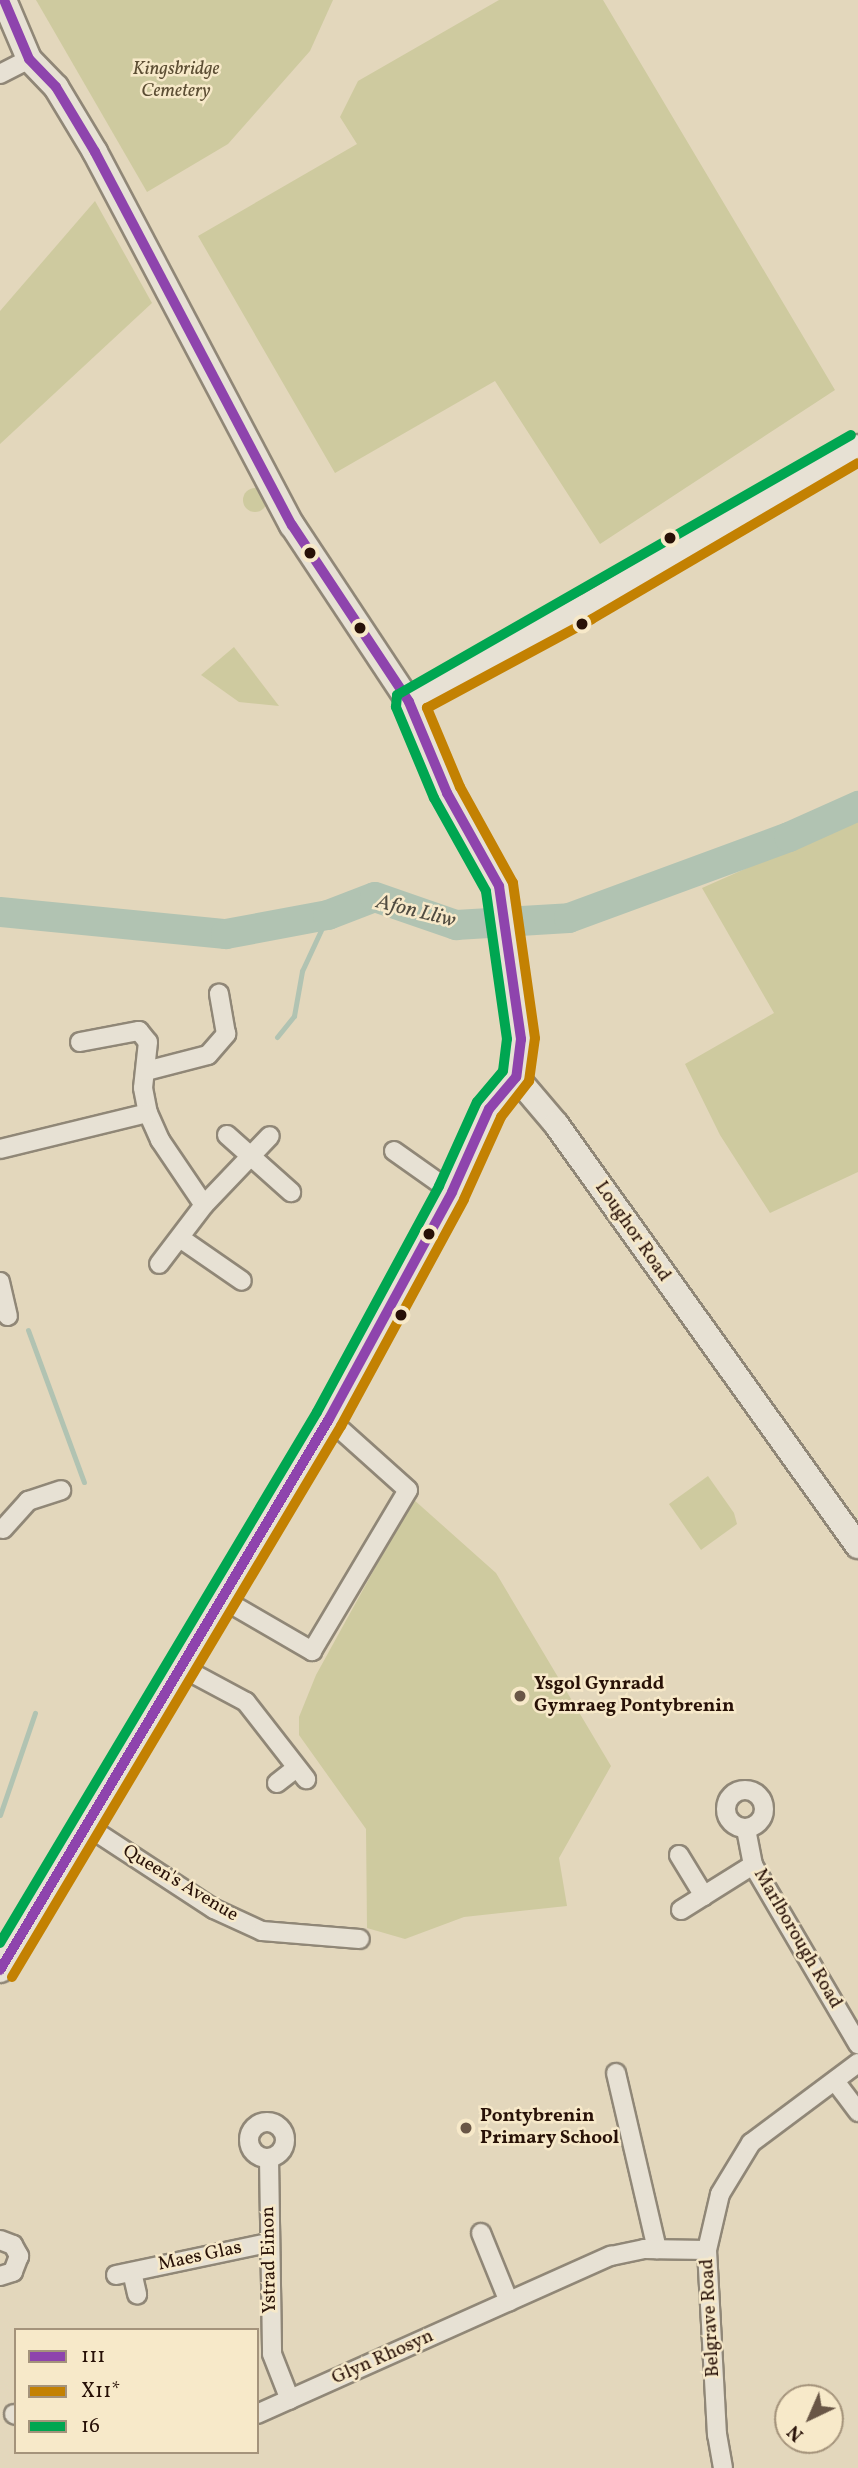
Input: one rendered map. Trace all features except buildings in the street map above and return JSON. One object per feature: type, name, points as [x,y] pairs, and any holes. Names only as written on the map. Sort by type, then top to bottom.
[{"type":"main road","points":[[0,1970],[87,1826],[219,1597],[329,1419],[452,1192],[489,1109],[516,1077],[521,1040],[499,886],[447,793],[409,702],[292,525],[56,87],[29,59],[4,0]]},
{"type":"main road","points":[[409,702],[585,607],[858,447]]},
{"type":"main road","name":"Loughor Road","points":[[516,1077],[556,1124],[858,1546]]},
{"type":"street","points":[[0,74],[29,59]]},
{"type":"street","points":[[146,1072],[208,1055],[226,1034],[219,994]]},
{"type":"street","points":[[80,1042],[139,1031],[150,1050],[143,1088],[148,1113],[160,1140],[204,1205]]},
{"type":"street","points":[[0,1149],[148,1113]]},
{"type":"street","points":[[227,1135],[291,1192]]},
{"type":"street","points":[[159,1264],[204,1205],[270,1136]]},
{"type":"street","points":[[394,1151],[452,1192]]},
{"type":"street","points":[[180,1238],[242,1281]]},
{"type":"street","points":[[0,1282],[4,1317],[26,1313]]},
{"type":"street","points":[[219,1597],[312,1651],[408,1490],[329,1419]]},
{"type":"street","points":[[4,1531],[28,1501],[61,1490]]},
{"type":"street","points":[[179,1665],[246,1702],[287,1752],[300,1774],[277,1783]]},
{"type":"street","name":"Queen's Avenue","points":[[87,1826],[214,1909],[262,1931],[360,1939]]},
{"type":"street","name":"Marlborough Road","points":[[746,1829],[753,1865],[858,2044]]},
{"type":"street","points":[[679,1855],[704,1896]]},
{"type":"street","points":[[681,1910],[753,1865]]},
{"type":"street","name":"Belgrave Road","points":[[723,2468],[717,2435],[707,2250],[720,2194],[751,2143],[858,2063]]},
{"type":"street","points":[[616,2073],[657,2249]]},
{"type":"street","points":[[835,2081],[858,2112]]},
{"type":"street","name":"Ystrad Einon","points":[[269,2158],[268,2243],[272,2354],[290,2400]]},
{"type":"street","points":[[481,2233],[509,2302]]},
{"type":"street","points":[[0,2240],[13,2245],[19,2256],[13,2272],[0,2276]]},
{"type":"street","name":"Maes Glas","points":[[137,2294],[124,2273],[268,2243]]},
{"type":"street","name":"Glyn Rhosyn","points":[[259,2413],[611,2256],[657,2249],[707,2250]]},
{"type":"green space","name":"Kingsbridge Cemetery","points":[[36,0],[333,0],[310,51],[228,144],[147,192]]},
{"type":"green space","points":[[499,0],[603,0],[835,390],[600,544],[495,381],[335,473],[198,236],[357,144],[340,117],[358,81]]},
{"type":"green space","points":[[95,201],[152,303],[0,444],[0,311]]},
{"type":"green space","points":[[255,488],[264,491],[267,500],[264,509],[255,512],[246,509],[243,500],[246,491]]},
{"type":"green space","points":[[234,647],[279,706],[239,702],[201,675]]},
{"type":"green space","points":[[858,819],[858,1172],[770,1213],[720,1135],[685,1064],[774,1013],[702,888]]},
{"type":"green space","points":[[708,1476],[734,1513],[737,1524],[701,1550],[669,1504]]},
{"type":"green space","name":"Ysgol Gynradd Gymraeg Pontybrenin","points":[[413,1499],[496,1573],[611,1766],[559,1858],[567,1906],[464,1917],[405,1939],[367,1928],[366,1829],[299,1735],[299,1717],[316,1675]]},
{"type":"waterway","name":"Afon Lliw","points":[[0,912],[226,934],[328,915],[375,897],[456,925],[569,918],[789,837],[858,806]]},
{"type":"waterway","points":[[277,1037],[294,1016],[302,971],[328,915]]},
{"type":"waterway","points":[[28,1330],[84,1482]]},
{"type":"waterway","points":[[0,1815],[35,1713]]},
{"type":"transit line","name":"111","points":[[4,0],[29,59],[56,87],[95,152],[292,525],[409,702],[447,793],[499,886],[521,1039],[516,1077]]},
{"type":"transit line","name":"16","points":[[0,1943],[317,1412],[439,1186],[477,1102],[503,1071],[507,1039],[486,891],[434,798],[396,707],[397,695],[851,435]]},
{"type":"transit line","name":"X11*","points":[[12,1977],[341,1426],[464,1199],[501,1117],[529,1081],[535,1038],[513,883],[460,787],[427,708],[592,619],[858,463]]},
{"type":"transit line","name":"111","points":[[0,1970],[329,1419],[452,1192],[489,1109],[516,1077]]},
{"type":"place","name":"Ysgol Gynradd Gymraeg Pontybrenin","points":[[520,1696]]},
{"type":"place","name":"Pontybrenin Primary School","points":[[466,2128]]}]
